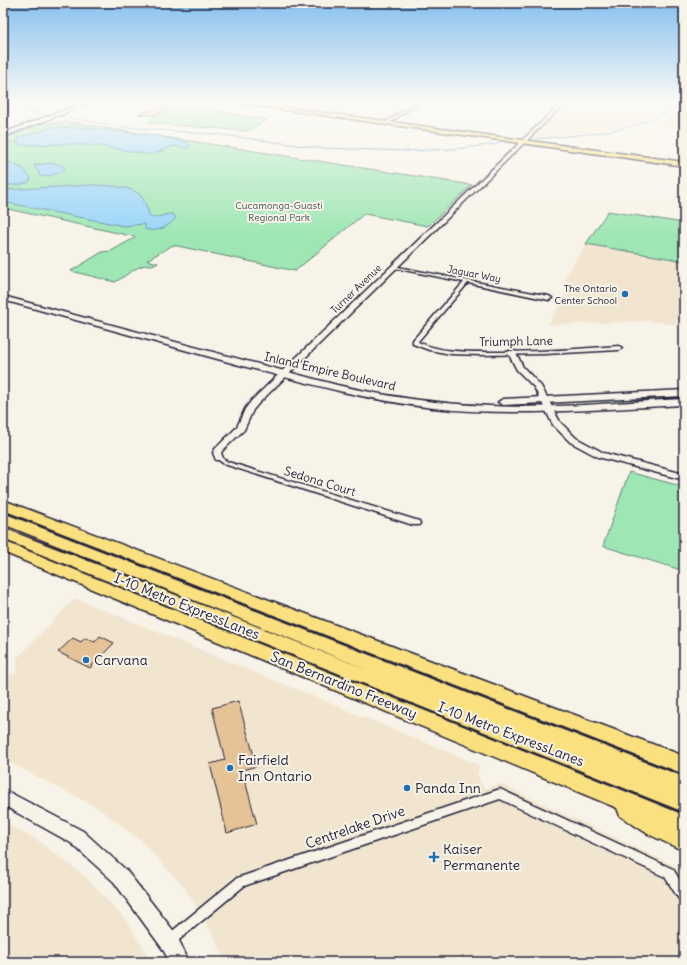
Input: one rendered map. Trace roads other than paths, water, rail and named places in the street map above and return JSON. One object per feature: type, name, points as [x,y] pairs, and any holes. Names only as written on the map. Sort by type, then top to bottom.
[{"type":"highway","points":[[3,505],[684,765]]},
{"type":"highway","name":"I-10 Metro ExpressLanes","points":[[3,518],[684,786]]},
{"type":"highway","name":"I-10 Metro ExpressLanes","points":[[3,533],[684,802]]},
{"type":"highway","name":"San Bernardino Freeway","points":[[3,546],[684,825]]},
{"type":"highway","points":[[589,786],[656,827],[684,841]]},
{"type":"main road","points":[[541,147],[684,168]]},
{"type":"main road","points":[[560,147],[684,164]]},
{"type":"main road","name":"Inland Empire Boulevard","points":[[3,292],[287,371],[357,393],[423,404],[477,408],[684,393]]},
{"type":"main road","name":"Inland Empire Boulevard","points":[[3,298],[287,371]]},
{"type":"main road","name":"Inland Empire Boulevard","points":[[546,404],[684,402]]},
{"type":"main road","points":[[3,797],[77,837],[120,876],[169,941],[180,962]]},
{"type":"street","name":"Turner Avenue","points":[[219,458],[217,453],[219,449],[241,428],[252,406],[518,147]]},
{"type":"street","name":"Jaguar Way","points":[[394,267],[549,298]]},
{"type":"street","name":"Triumph Lane","points":[[467,282],[415,343],[428,349],[454,352],[512,353],[619,348]]},
{"type":"street","points":[[512,353],[520,368],[537,386],[556,423],[564,432],[585,448],[601,455],[684,477]]},
{"type":"street","name":"Sedona Court","points":[[219,458],[226,463],[416,522]]},
{"type":"street","name":"Centrelake Drive","points":[[169,941],[241,882],[500,794],[668,873],[684,897]]},
{"type":"water","points":[[105,147],[171,147],[152,155]]},
{"type":"water","points":[[3,161],[23,168],[31,178],[29,182],[19,185],[3,185]]},
{"type":"water","points":[[54,163],[63,166],[65,170],[53,175],[41,177],[34,165]]},
{"type":"water","points":[[91,185],[116,186],[130,189],[139,194],[143,199],[150,217],[173,214],[176,218],[158,230],[149,230],[145,229],[144,224],[124,226],[3,202],[3,190]]},
{"type":"waterway","points":[[312,147],[405,151],[471,147]]},
{"type":"place","name":"The Ontario Center School","points":[[625,294]]},
{"type":"place","name":"Carvana","points":[[86,660]]},
{"type":"place","name":"Fairfield Inn Ontario","points":[[230,768]]},
{"type":"place","name":"Panda Inn","points":[[407,788]]},
{"type":"place","name":"Kaiser Permanente","points":[[434,857]]},
{"type":"park label","name":"Cucamonga-Guasti Regional Park","points":[[279,210]]}]
